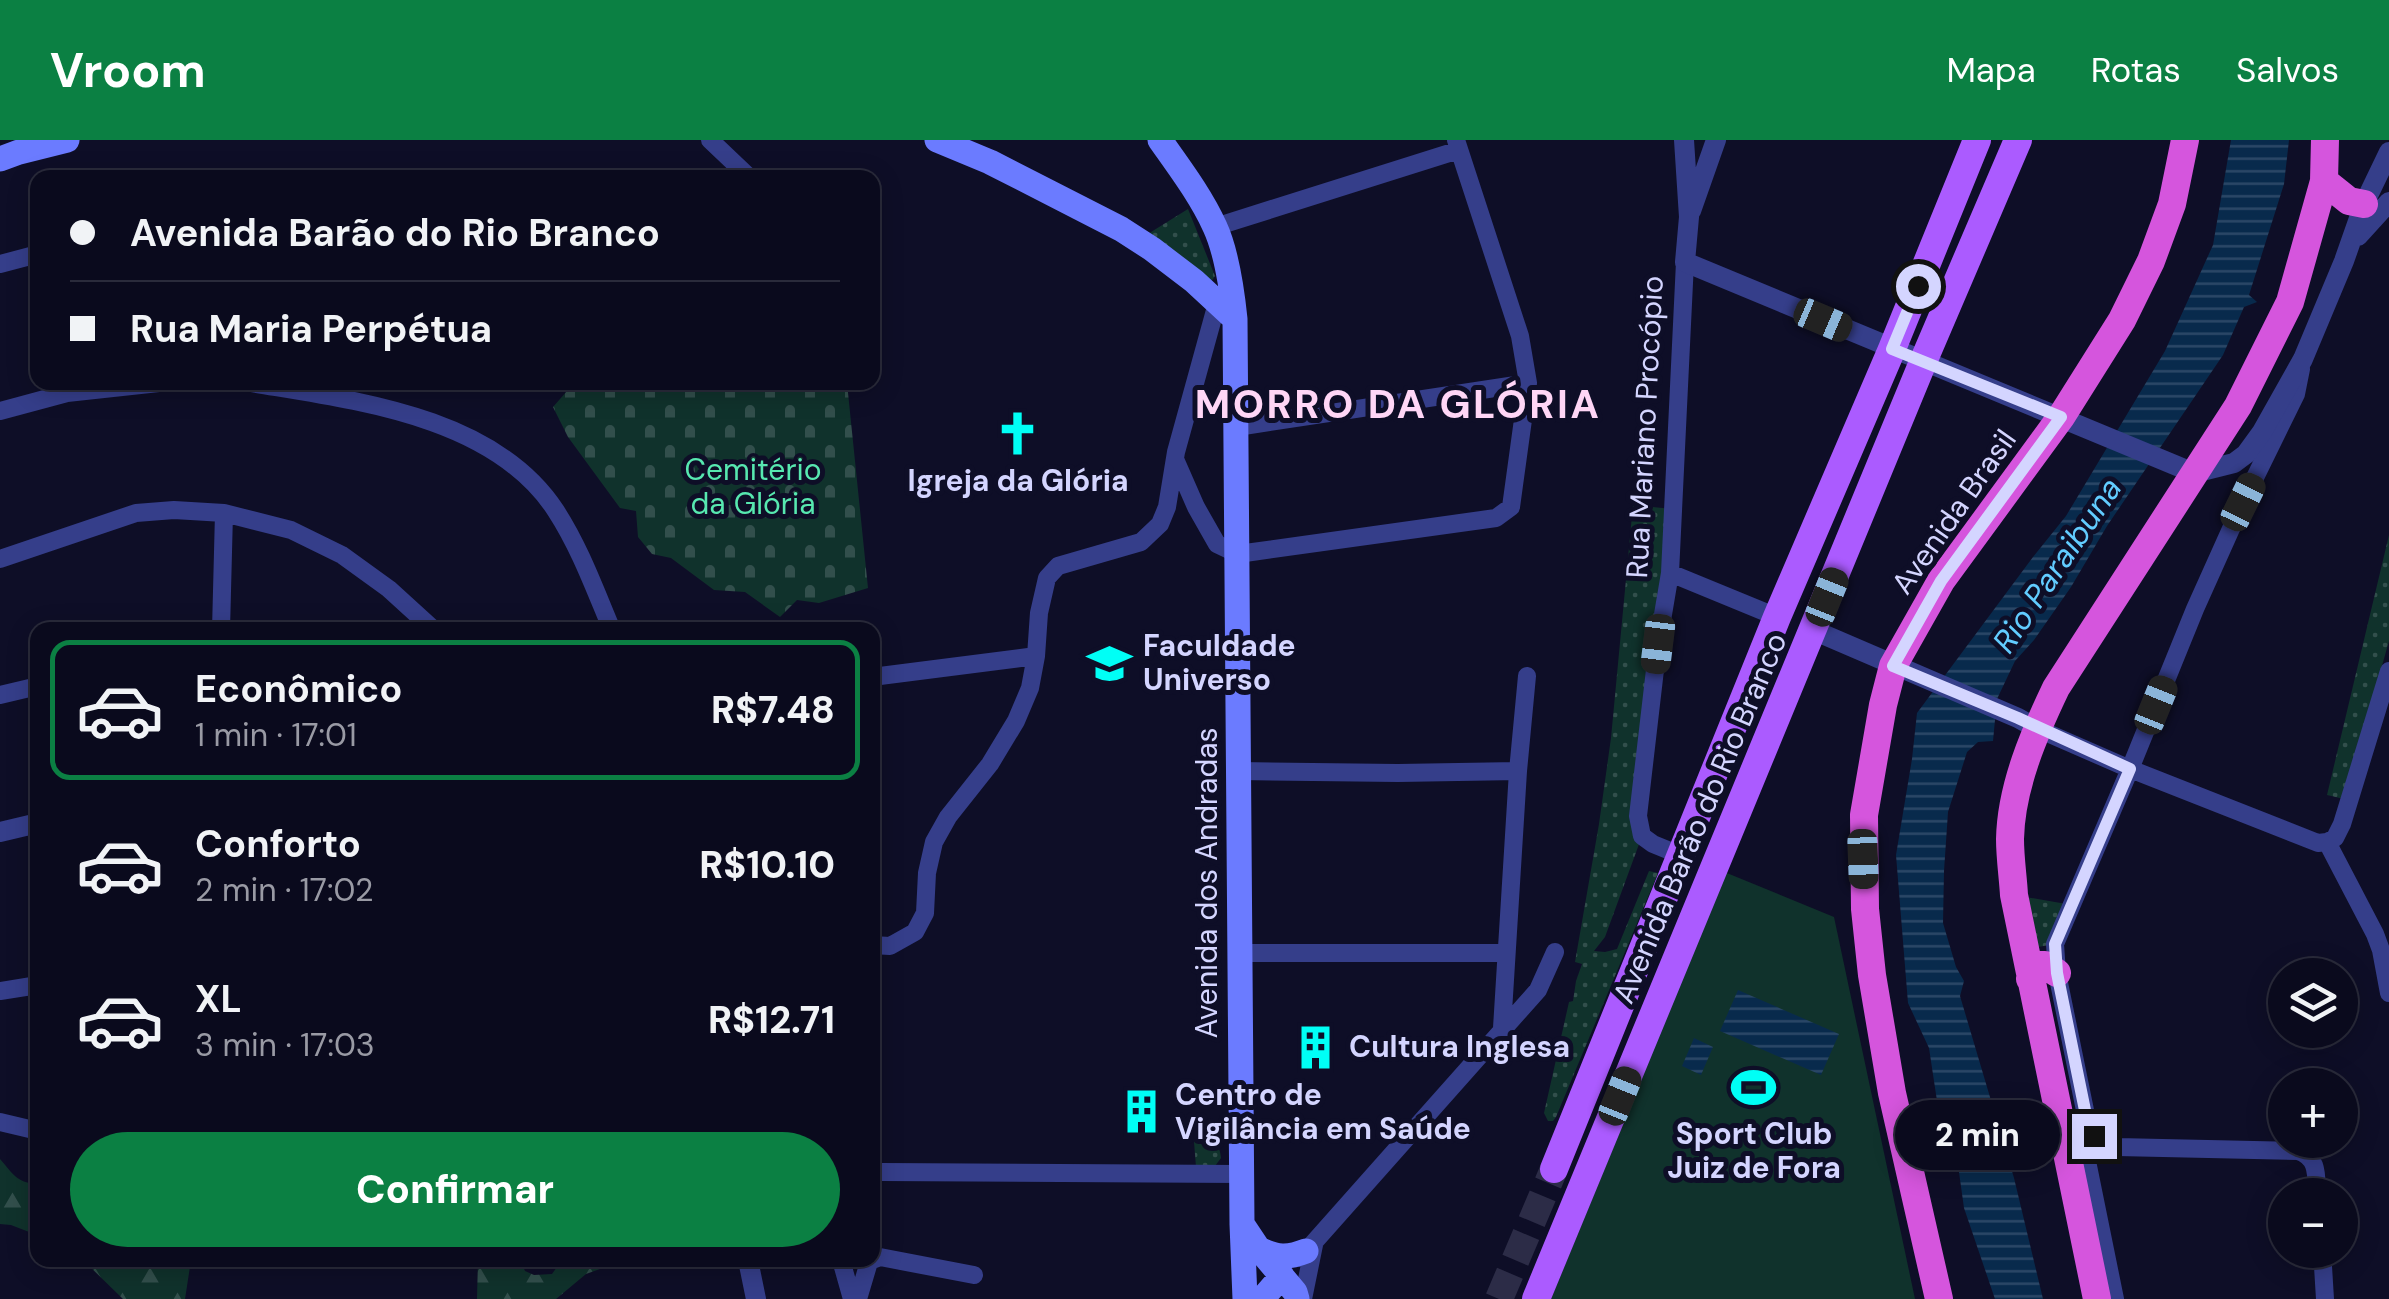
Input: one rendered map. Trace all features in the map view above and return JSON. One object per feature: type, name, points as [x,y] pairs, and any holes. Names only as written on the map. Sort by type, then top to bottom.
[{"type":"highway","name":"Avenida Brasil","points":[[1939,1299],[1892,1093],[1872,975],[1865,909],[1864,815],[1878,731],[1900,669],[1941,581],[2066,420],[2122,320],[2151,261],[2172,204],[2185,140]]},
{"type":"highway","points":[[2097,1299],[2067,1152],[2047,965],[2021,937],[2014,891],[2010,837],[2027,723],[2056,688],[2132,573],[2185,470],[2238,406],[2290,302],[2324,181],[2326,140]]},
{"type":"highway","points":[[2324,181],[2349,201],[2376,203]]},
{"type":"main road","points":[[0,159],[66,140]]},
{"type":"main road","name":"Avenida dos Andradas","points":[[1160,140],[1215,227],[1233,296],[1226,310],[1237,427],[1245,1299]]},
{"type":"main road","name":"Avenida Barão do Rio Branco","points":[[1554,1169],[1777,617],[1977,140]]},
{"type":"main road","name":"Avenida Barão do Rio Branco","points":[[1536,1299],[2018,140]]},
{"type":"main road","points":[[942,141],[1121,229],[1152,248],[1226,310]]},
{"type":"main road","points":[[1242,1224],[1300,1299]]},
{"type":"main road","points":[[1258,1248],[1272,1256],[1288,1258],[1310,1248]]},
{"type":"main road","points":[[1262,1299],[1282,1276]]},
{"type":"street","points":[[710,140],[742,170]]},
{"type":"street","name":"Rua Mariano Procópio","points":[[1680,854],[1642,836],[1638,816],[1670,573],[1689,217],[1684,140]]},
{"type":"street","points":[[1689,217],[1716,140]]},
{"type":"street","points":[[1175,458],[1217,544],[1238,554],[1496,518],[1511,507],[1514,497],[1528,383],[1520,336],[1458,145],[1215,227]]},
{"type":"street","points":[[1685,262],[2185,470],[2234,462],[2246,454],[2262,432],[2303,359],[2350,245],[2376,203],[2389,152]]},
{"type":"street","points":[[0,264],[30,256]]},
{"type":"street","points":[[880,945],[890,946],[915,932],[925,913],[927,873],[934,842],[1016,721],[1030,688],[1047,578],[1058,566],[1141,542],[1160,524],[1167,507],[1175,458],[1226,310]]},
{"type":"street","points":[[2303,359],[2296,394],[2195,609],[2047,965],[2088,1125],[2103,1144],[2298,1150],[2310,1156],[2316,1178]]},
{"type":"street","points":[[1237,427],[1528,383]]},
{"type":"street","points":[[0,411],[67,393],[95,390]]},
{"type":"street","points":[[291,390],[406,413],[459,433],[526,475],[555,509],[580,554],[609,622]]},
{"type":"street","points":[[0,559],[136,513],[224,513],[291,530],[342,555],[425,622]]},
{"type":"street","points":[[222,622],[224,513]]},
{"type":"street","points":[[1670,573],[1777,617]]},
{"type":"street","points":[[1813,630],[2130,769],[2318,843],[2335,838],[2342,824],[2389,671]]},
{"type":"street","points":[[880,676],[1036,656]]},
{"type":"street","points":[[1502,1028],[1527,676]]},
{"type":"street","points":[[0,695],[30,692]]},
{"type":"street","points":[[1239,771],[1518,771]]},
{"type":"street","points":[[0,832],[30,825]]},
{"type":"street","points":[[2328,842],[2375,934],[2389,993]]},
{"type":"street","points":[[1282,1276],[1538,990],[1555,952]]},
{"type":"street","points":[[1240,953],[1506,953]]},
{"type":"street","points":[[1506,982],[1538,990]]},
{"type":"street","points":[[0,992],[30,986]]},
{"type":"street","points":[[0,1122],[30,1128]]},
{"type":"street","points":[[2067,1152],[2088,1161],[2115,1299]]},
{"type":"street","points":[[881,1172],[1242,1174]]},
{"type":"street","points":[[1300,1299],[1310,1248]]},
{"type":"street","points":[[880,1257],[974,1275]]},
{"type":"street","points":[[749,1267],[756,1299]]},
{"type":"street","points":[[844,1267],[855,1299]]},
{"type":"street","points":[[855,1299],[866,1267]]},
{"type":"street","points":[[2323,1268],[2325,1299]]},
{"type":"green space","points":[[1188,209],[1215,276],[1211,282],[1143,237]]},
{"type":"green space","name":"Cemitério da Glória","points":[[568,390],[848,390],[868,588],[819,603],[797,600],[780,617],[745,592],[714,590],[671,558],[652,554],[638,537],[636,511],[620,508],[568,437],[553,407]]},
{"type":"green space","points":[[1633,505],[1672,509],[1642,836],[1605,937],[1594,951],[1617,949],[1649,871],[1658,873],[1556,1117],[1548,1121],[1544,1113],[1569,1002],[1573,1001],[1582,964],[1575,962],[1611,738]]},
{"type":"green space","points":[[2389,535],[2389,641],[2344,799],[2327,795]]},
{"type":"green space","name":"Sport Club Juiz de Fora","points":[[1722,871],[1834,917],[1915,1299],[1551,1299]]},
{"type":"green space","points":[[2014,895],[2072,905],[2055,944],[2038,947]]},
{"type":"green space","points":[[1193,1129],[1209,1135],[1216,1143],[1221,1158],[1215,1166],[1196,1167]]},
{"type":"green space","points":[[0,1159],[20,1180],[30,1183],[30,1232],[0,1224]]},
{"type":"green space","points":[[90,1267],[190,1267],[185,1299],[123,1299]]},
{"type":"green space","points":[[478,1267],[523,1267],[534,1275],[552,1274],[557,1267],[606,1267],[586,1274],[556,1299],[477,1299]]},
{"type":"water","name":"Rio Paraibuna","points":[[2231,140],[2289,140],[2284,184],[2249,295],[2257,302],[2244,307],[2223,355],[2107,526],[2071,587],[2015,661],[1997,699],[1993,741],[1978,742],[1967,752],[1948,812],[1943,923],[1964,981],[1960,996],[2014,1178],[2043,1299],[1995,1299],[1964,1208],[1958,1165],[1939,1114],[1929,1048],[1908,1003],[1896,855],[1917,713],[2066,516],[2165,351],[2213,245]]},
{"type":"water","points":[[1738,990],[1839,1034],[1821,1075],[1720,1031]]},
{"type":"water","points":[[1694,1038],[1713,1047],[1701,1075],[1682,1066]]},
{"type":"tunnel","points":[[1499,1299],[1554,1169]]},
{"type":"place","name":"Igreja da Glória","points":[[1018,434]]},
{"type":"place","name":"Faculdade Universo","points":[[1110,663]]},
{"type":"place","name":"Cultura Inglesa","points":[[1316,1047]]},
{"type":"place","name":"Sport Club Juiz de Fora","points":[[1754,1087]]},
{"type":"place","name":"Centro de Vigilância em Saúde","points":[[1142,1112]]},
{"type":"district","name":"MORRO DA GLÓRIA","points":[[1398,404]]},
{"type":"route","points":[[1918,286],[1892,349],[2061,417],[1941,581],[1893,666],[2130,769],[2055,944],[2057,973],[2088,1125],[2094,1136]]}]
